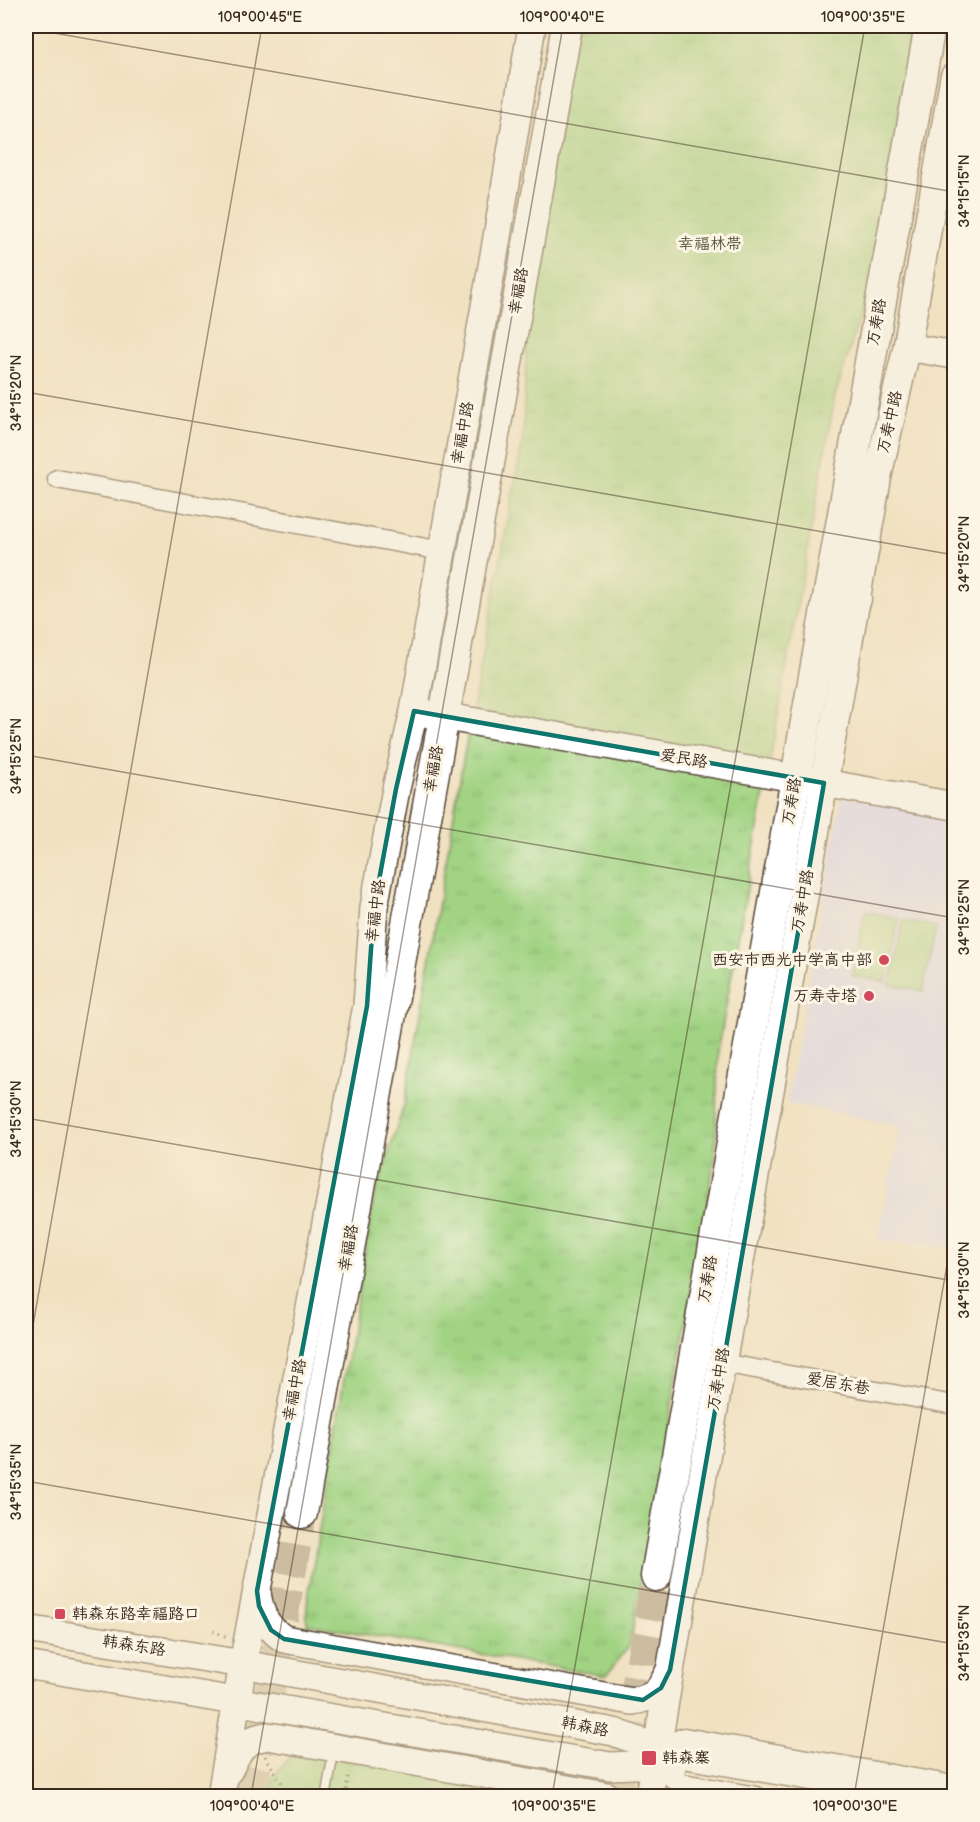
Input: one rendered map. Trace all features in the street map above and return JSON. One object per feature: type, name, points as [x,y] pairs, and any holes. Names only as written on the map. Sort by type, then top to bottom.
[{"type":"main road","name":"幸福中路","points":[[222,1790],[243,1664],[367,1006],[374,907],[396,789],[414,711],[532,26]]},
{"type":"main road","name":"幸福路","points":[[302,1513],[567,26]]},
{"type":"main road","name":"万寿路","points":[[656,1576],[810,781],[805,727],[930,26]]},
{"type":"main road","name":"万寿中路","points":[[649,1797],[722,1363],[810,781],[856,599],[878,475],[907,347],[954,77]]},
{"type":"main road","points":[[907,347],[954,356]]},
{"type":"main road","points":[[805,727],[856,599]]},
{"type":"main road","name":"爱民路","points":[[414,711],[954,806]]},
{"type":"main road","points":[[257,1591],[259,1606],[264,1618],[271,1630],[284,1639],[632,1701],[652,1696],[661,1688],[670,1670]]},
{"type":"main road","name":"韩森东路","points":[[26,1629],[243,1664]]},
{"type":"main road","name":"韩森路","points":[[243,1664],[614,1732],[656,1756],[838,1797]]},
{"type":"main road","points":[[26,1665],[238,1702]]},
{"type":"main road","name":"韩森路","points":[[238,1702],[610,1766],[656,1756],[925,1797]]},
{"type":"main road","points":[[222,1790],[234,1759],[244,1744],[254,1738],[268,1736],[342,1757],[608,1797]]},
{"type":"street","points":[[57,479],[442,550]]},
{"type":"street","name":"爱居东巷","points":[[722,1363],[954,1405]]},
{"type":"street","points":[[757,1797],[677,1782],[656,1756],[684,1737],[954,1785]]},
{"type":"lane","points":[[326,1797],[342,1757]]},
{"type":"path","points":[[263,1752],[281,1782],[281,1797]]},
{"type":"path","points":[[342,1757],[345,1797]]},
{"type":"highlighted area","points":[[414,711],[824,783],[670,1670],[661,1688],[643,1700],[284,1639],[271,1630],[259,1606],[257,1591],[367,1006],[374,907],[396,789]]},
{"type":"shaded area","name":"西安市西光中学高中部","points":[[842,796],[954,817],[954,1248],[878,1240],[901,1126],[787,1103]]},
{"type":"green space","name":"幸福林带","points":[[570,26],[912,26],[871,282],[835,396],[718,1051],[715,1157],[630,1645],[606,1676],[307,1624],[307,1603],[374,1198],[405,1102],[463,761],[523,439],[527,331]]},
{"type":"green space","points":[[865,911],[899,918],[886,982],[852,976]]},
{"type":"green space","points":[[903,920],[936,927],[923,991],[890,985]]},
{"type":"green space","points":[[295,1751],[546,1796],[269,1796],[272,1778]]},
{"type":"tunnel","points":[[251,1796],[302,1513]]},
{"type":"tunnel","points":[[617,1796],[656,1576]]},
{"type":"place","name":"西安市西光中学高中部","points":[[884,960]]},
{"type":"place","name":"万寿寺塔","points":[[869,996]]},
{"type":"place","name":"韩森东路幸福路口","points":[[60,1614]]},
{"type":"place","name":"韩森寨","points":[[649,1758]]}]
